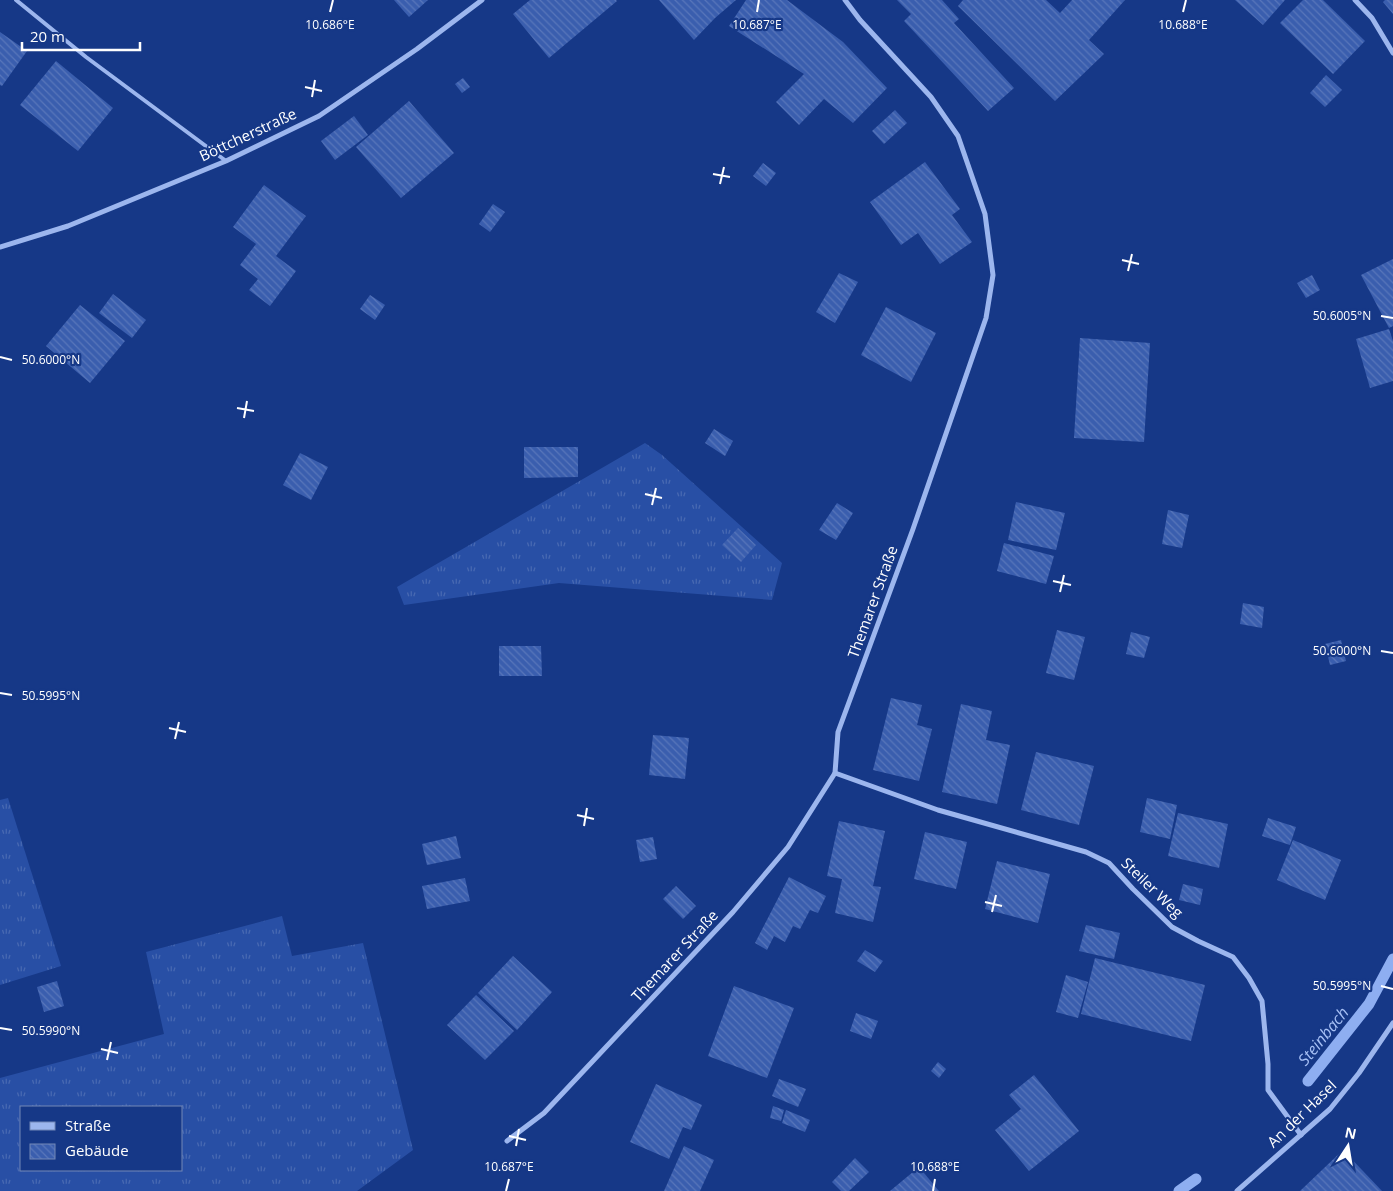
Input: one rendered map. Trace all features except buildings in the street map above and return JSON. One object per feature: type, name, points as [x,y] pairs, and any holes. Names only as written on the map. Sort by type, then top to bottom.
[{"type":"street","name":"Böttcherstraße","points":[[0,247],[68,226],[226,161],[318,116],[417,49],[482,0]]},
{"type":"street","name":"Themarer Straße","points":[[507,1141],[544,1113],[733,912],[788,847],[835,773],[838,732],[910,538],[986,318],[993,275],[985,214],[958,136],[931,97],[860,20],[845,0]]},
{"type":"street","points":[[1355,0],[1372,18],[1393,53]]},
{"type":"street","name":"Steiler Weg","points":[[835,773],[938,810],[1086,852],[1109,863],[1172,927],[1233,957],[1250,978],[1262,1001],[1268,1064],[1268,1090],[1301,1135]]},
{"type":"street","name":"An der Hasel","points":[[1237,1191],[1330,1109],[1359,1073],[1393,1022]]},
{"type":"lane","points":[[16,0],[86,57],[226,161]]},
{"type":"green space","points":[[645,443],[662,455],[782,563],[772,600],[559,583],[404,605],[397,587]]},
{"type":"green space","points":[[8,798],[61,966],[0,985],[0,800]]},
{"type":"green space","points":[[282,916],[292,956],[363,943],[413,1150],[357,1191],[0,1191],[0,1078],[164,1034],[146,952]]},
{"type":"waterway","name":"Steinbach","points":[[1308,1081],[1369,1004],[1393,959]]},
{"type":"waterway","name":"Steinbach","points":[[1179,1191],[1196,1179]]}]
